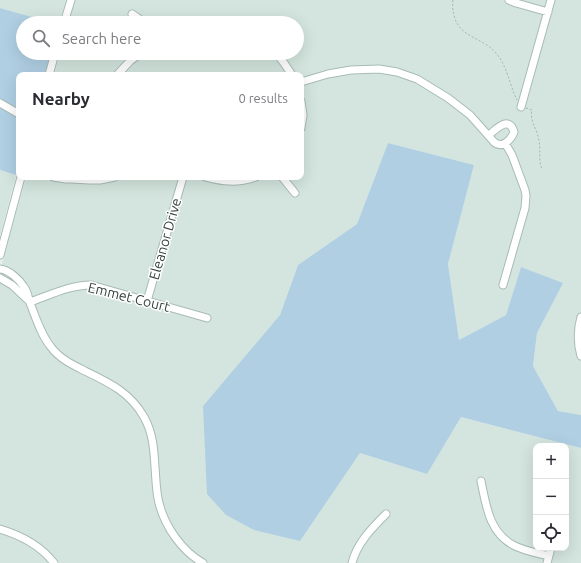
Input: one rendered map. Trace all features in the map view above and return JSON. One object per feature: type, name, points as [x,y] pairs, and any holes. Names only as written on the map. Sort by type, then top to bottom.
[{"type":"street","points":[[66,16],[71,0]]},
{"type":"street","points":[[508,0],[548,12]]},
{"type":"street","points":[[521,107],[551,0]]},
{"type":"street","points":[[50,72],[53,60]]},
{"type":"street","points":[[120,72],[132,60]]},
{"type":"street","points":[[282,60],[290,72]]},
{"type":"street","points":[[304,81],[328,74],[351,70],[379,69],[398,72],[418,79],[448,98],[470,115],[488,136],[497,145],[505,144],[512,137],[514,132],[513,128],[509,124],[505,124],[488,136]]},
{"type":"street","points":[[0,104],[16,112]]},
{"type":"street","points":[[503,286],[525,208],[526,196],[512,155],[505,144]]},
{"type":"street","points":[[0,255],[20,180]]},
{"type":"street","name":"Eleanor Drive","points":[[147,301],[182,180]]},
{"type":"street","points":[[219,180],[228,182],[247,180]]},
{"type":"street","points":[[284,180],[295,193]]},
{"type":"street","points":[[0,270],[4,270],[17,278],[24,287],[42,333],[46,341],[56,353],[64,360],[120,390],[128,396],[140,410],[152,438],[159,504],[167,525],[180,544],[203,563]]},
{"type":"street","points":[[0,278],[12,286],[30,302]]},
{"type":"street","name":"Emmet Court","points":[[30,302],[66,289],[82,285],[91,285],[206,318]]},
{"type":"street","points":[[581,317],[578,329],[579,349],[581,356]]},
{"type":"street","points":[[481,481],[490,518],[500,535],[513,545],[548,560]]},
{"type":"street","points":[[352,563],[356,550],[364,537],[386,514]]},
{"type":"street","points":[[0,529],[25,539],[43,551],[54,563]]},
{"type":"path","points":[[453,0],[453,13],[460,28],[469,35],[486,44],[498,56],[506,69],[517,101],[521,107],[532,110],[531,117],[539,140],[539,157],[542,169]]},
{"type":"shaded area","points":[[0,0],[66,0],[61,16],[28,16],[0,8]]},
{"type":"shaded area","points":[[74,0],[581,0],[581,415],[558,411],[533,366],[537,333],[562,283],[521,267],[506,315],[459,340],[448,264],[474,165],[388,143],[357,224],[298,265],[280,315],[203,406],[300,541],[360,453],[427,474],[461,417],[562,443],[533,443],[533,551],[569,551],[569,445],[581,448],[581,563],[0,563],[0,271],[25,180],[304,180],[304,72],[55,72],[58,60],[304,60],[304,16],[70,16]]},
{"type":"shaded area","points":[[0,8],[28,16],[16,16],[16,60],[49,60],[46,72],[16,72],[16,175],[0,170]]},
{"type":"shaded area","points":[[388,143],[474,165],[448,264],[459,340],[506,315],[521,267],[563,283],[537,333],[533,366],[558,411],[581,415],[581,448],[569,445],[569,443],[562,443],[461,417],[427,474],[360,453],[300,541],[254,530],[226,515],[207,494],[203,406],[280,315],[298,265],[357,224]]},
{"type":"shaded area","points":[[0,170],[16,175],[0,236]]}]
